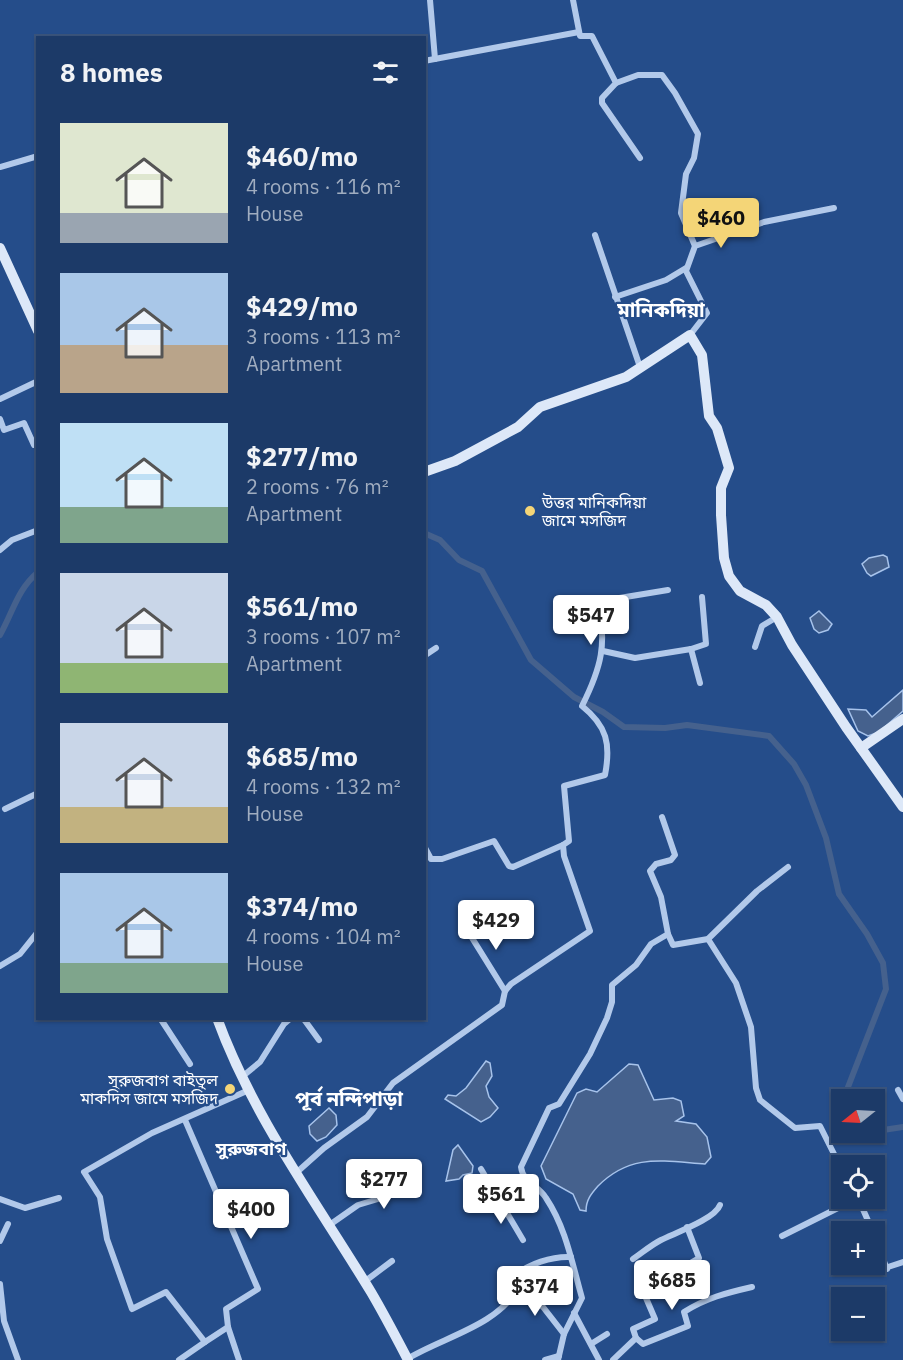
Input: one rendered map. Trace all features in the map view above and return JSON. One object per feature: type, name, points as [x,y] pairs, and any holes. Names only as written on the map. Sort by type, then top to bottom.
[{"type":"main road","points":[[0,248],[36,327]]},
{"type":"main road","points":[[426,471],[455,461],[518,427],[540,407],[626,377],[690,335],[702,355],[709,416],[717,428],[729,468],[721,488],[724,558],[729,576],[740,591],[766,605],[777,617],[792,645],[888,790],[903,807]]},
{"type":"main road","points":[[861,747],[903,719]]},
{"type":"main road","points":[[218,1020],[249,1090],[327,1226],[364,1282],[408,1359]]},
{"type":"street","points":[[430,0],[435,59]]},
{"type":"street","points":[[573,0],[580,36],[592,36],[616,83]]},
{"type":"street","points":[[426,61],[579,32]]},
{"type":"street","points":[[615,297],[666,280],[686,268],[695,246],[681,213],[686,174],[694,158],[698,134],[696,126],[662,75],[638,75],[616,83],[602,98],[602,103],[639,158]]},
{"type":"street","points":[[0,167],[36,157]]},
{"type":"street","points":[[695,246],[764,222],[834,208]]},
{"type":"street","points":[[595,235],[640,368]]},
{"type":"street","points":[[686,268],[693,287],[707,311],[690,335]]},
{"type":"street","points":[[0,399],[36,382]]},
{"type":"street","points":[[0,419],[4,430],[24,423],[34,445],[36,444]]},
{"type":"street","points":[[0,550],[12,540],[36,531]]},
{"type":"street","points":[[571,606],[669,590]]},
{"type":"street","points":[[603,651],[635,658],[691,649],[706,644],[702,597]]},
{"type":"street","points":[[426,850],[431,859],[442,859],[494,841],[509,866],[513,867],[569,841],[564,786],[605,775],[607,763],[607,737],[582,706],[598,672],[603,651],[597,600]]},
{"type":"street","points":[[755,647],[762,626],[777,617]]},
{"type":"street","points":[[426,655],[436,648]]},
{"type":"street","points":[[691,649],[700,683]]},
{"type":"street","points":[[5,809],[36,794]]},
{"type":"street","points":[[662,818],[675,855],[671,860],[656,864],[650,871],[661,897],[668,934],[676,945],[708,939],[757,891],[788,867]]},
{"type":"street","points":[[296,1173],[324,1148],[367,1117],[399,1079],[502,1005],[505,992],[540,963],[590,932],[564,856],[563,845]]},
{"type":"street","points":[[464,926],[505,992]]},
{"type":"street","points":[[545,1360],[558,1358],[564,1334],[582,1298],[558,1218],[544,1194],[522,1174],[522,1160],[549,1108],[559,1104],[590,1054],[607,1018],[612,1002],[612,985],[636,965],[651,944],[668,934]]},
{"type":"street","points":[[0,966],[20,954],[36,935]]},
{"type":"street","points":[[708,939],[736,983],[751,1027],[756,1088],[760,1100],[795,1128],[820,1126],[834,1155]]},
{"type":"street","points":[[161,1020],[190,1064]]},
{"type":"street","points":[[243,1077],[260,1062],[289,1020]]},
{"type":"street","points":[[304,1020],[319,1041]]},
{"type":"street","points":[[205,1342],[166,1292],[132,1309],[107,1239],[100,1197],[84,1172],[152,1133],[249,1090]]},
{"type":"street","points":[[898,1090],[903,1100]]},
{"type":"street","points":[[185,1120],[258,1289],[226,1309],[228,1327],[239,1360]]},
{"type":"street","points":[[327,1226],[358,1205],[378,1199],[360,1164]]},
{"type":"street","points":[[481,1169],[523,1240]]},
{"type":"street","points":[[499,1198],[532,1185]]},
{"type":"street","points":[[0,1199],[26,1208],[59,1198]]},
{"type":"street","points":[[633,1259],[718,1211],[720,1205]]},
{"type":"street","points":[[782,1236],[836,1209]]},
{"type":"street","points":[[0,1241],[8,1224]]},
{"type":"street","points":[[687,1227],[699,1258],[643,1291],[655,1319],[633,1329],[636,1338],[643,1344],[688,1326],[684,1312],[699,1302],[720,1294],[752,1287]]},
{"type":"street","points":[[564,1334],[543,1307],[518,1288],[515,1276],[526,1267],[563,1256],[571,1257]]},
{"type":"street","points":[[364,1282],[392,1261]]},
{"type":"street","points":[[885,1263],[887,1268],[903,1262]]},
{"type":"street","points":[[0,1284],[4,1321],[18,1360]]},
{"type":"street","points":[[408,1359],[454,1336],[501,1308],[518,1288]]},
{"type":"street","points":[[574,1313],[599,1360]]},
{"type":"street","points":[[179,1360],[228,1327]]},
{"type":"street","points":[[591,1344],[607,1334]]},
{"type":"street","points":[[613,1360],[636,1338]]},
{"type":"water","points":[[883,555],[887,557],[889,567],[871,576],[862,564],[869,558]]},
{"type":"water","points":[[819,611],[832,624],[828,630],[819,633],[814,629],[810,618]]},
{"type":"water","points":[[903,690],[903,711],[879,732],[868,736],[858,731],[848,709],[866,710],[872,717]]},
{"type":"water","points":[[486,1061],[490,1063],[492,1076],[486,1086],[489,1097],[498,1108],[490,1117],[481,1122],[445,1099],[448,1095],[456,1096],[466,1088]]},
{"type":"water","points":[[629,1064],[638,1065],[654,1100],[673,1098],[681,1101],[684,1116],[676,1121],[696,1124],[707,1137],[711,1157],[705,1164],[661,1161],[623,1168],[610,1175],[595,1189],[588,1200],[586,1211],[580,1210],[573,1194],[546,1179],[541,1166],[577,1093],[586,1089],[597,1092]]},
{"type":"water","points":[[329,1108],[336,1115],[337,1125],[326,1137],[317,1141],[310,1134],[309,1126]]},
{"type":"water","points":[[458,1145],[473,1166],[472,1173],[463,1175],[459,1179],[446,1181],[453,1150]]},
{"type":"waterway","points":[[426,534],[440,540],[459,560],[482,571],[531,660],[574,697],[603,712],[624,727],[665,728],[687,725],[769,736],[794,764],[806,785],[826,838],[839,894],[867,934],[883,963],[886,989],[847,1089]]},
{"type":"waterway","points":[[0,635],[20,594],[36,574]]},
{"type":"waterway","points":[[885,1130],[903,1127]]},
{"type":"place","name":"উত্তর মানিকদিয়া জামে মসজিদ","points":[[530,511]]},
{"type":"place","name":"সুরুজবাগ বাইতুল মাকদিস জামে মসজিদ","points":[[230,1089]]},
{"type":"district","name":"মানিকদিয়া","points":[[661,309]]},
{"type":"district","name":"পূর্ব নন্দিপাড়া","points":[[349,1098]]},
{"type":"district","name":"সুরুজবাগ","points":[[251,1148]]}]
